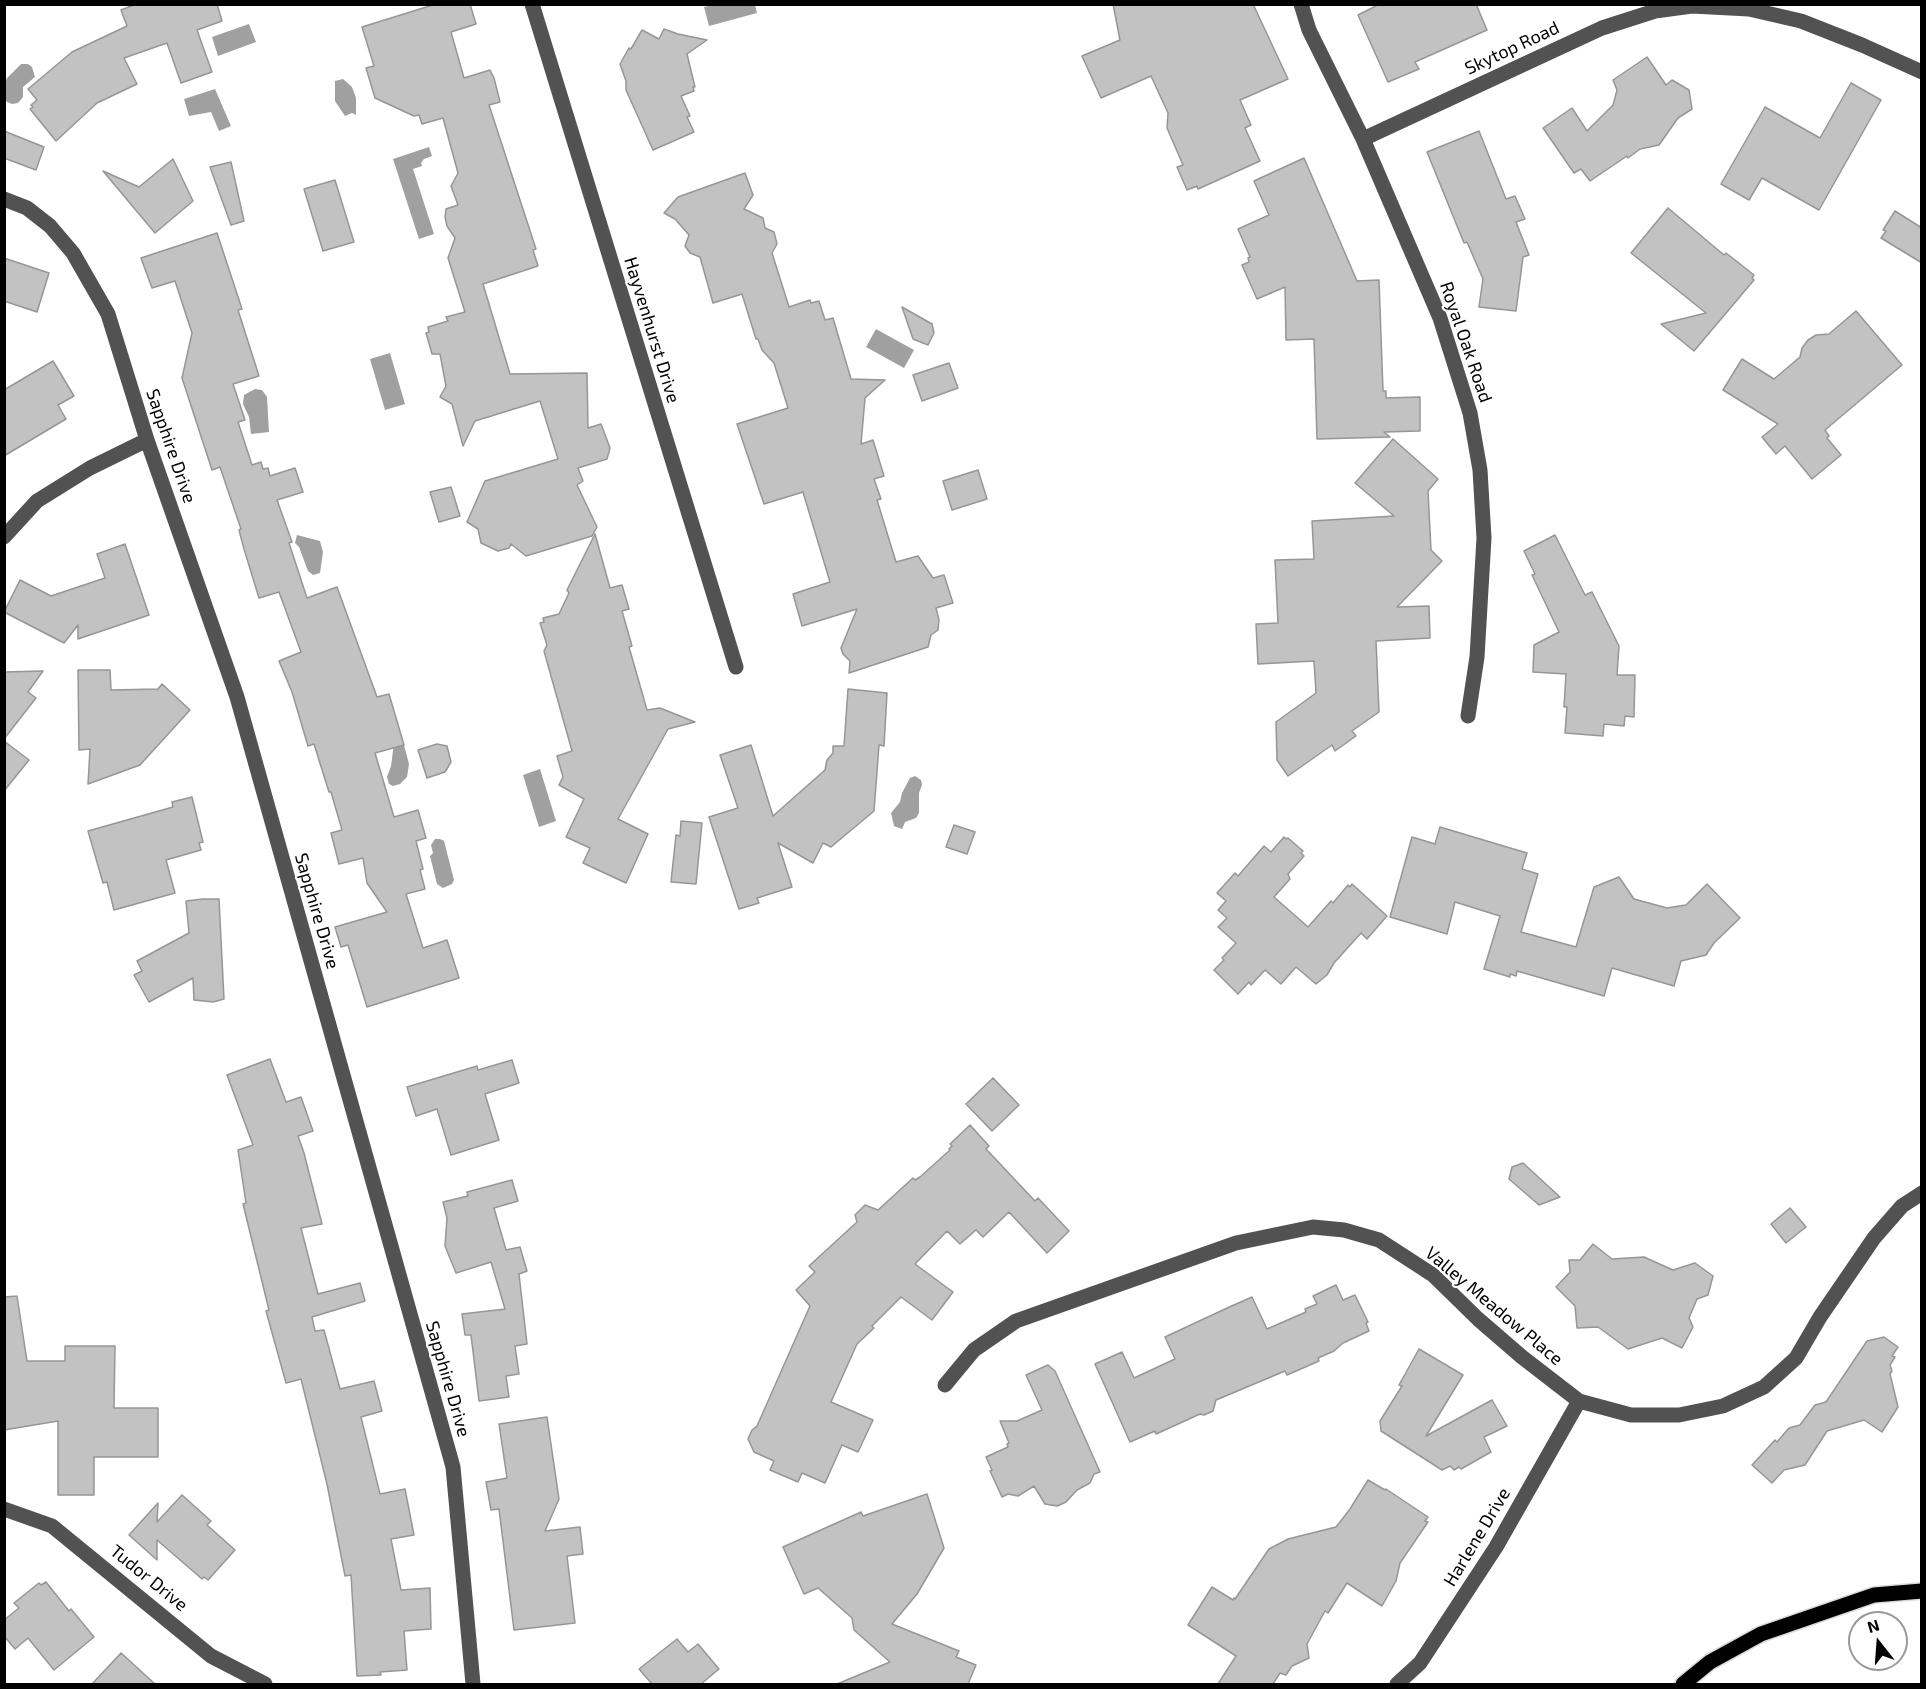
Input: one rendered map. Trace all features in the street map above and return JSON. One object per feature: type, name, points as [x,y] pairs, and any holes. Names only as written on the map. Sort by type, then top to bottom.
[{"type":"main road","points":[[1683,1684],[1710,1662],[1761,1634],[1874,1595],[1922,1591]]},
{"type":"street","name":"Hayvenhurst Drive","points":[[532,4],[736,667]]},
{"type":"street","name":"Royal Oak Road","points":[[1301,4],[1309,30],[1363,139],[1440,318],[1470,413],[1480,470],[1484,538],[1477,657],[1468,716]]},
{"type":"street","name":"Skytop Road","points":[[1363,139],[1602,28],[1655,11],[1692,6],[1749,9],[1801,21],[1922,72]]},
{"type":"street","name":"Sapphire Drive","points":[[4,199],[27,208],[50,226],[73,253],[108,314],[147,440],[237,697],[453,1467],[473,1684]]},
{"type":"street","points":[[4,537],[37,501],[90,468],[147,440]]},
{"type":"street","name":"Valley Meadow Place","points":[[945,1385],[974,1350],[1016,1321],[1236,1243],[1313,1227],[1344,1230],[1379,1240],[1433,1275],[1478,1319],[1522,1357],[1579,1401],[1631,1415],[1679,1415],[1723,1406],[1764,1387],[1796,1358],[1820,1317],[1874,1238],[1902,1206],[1922,1193]]},
{"type":"street","name":"Harlene Drive","points":[[1397,1684],[1420,1663],[1496,1547],[1579,1401]]},
{"type":"street","name":"Tudor Drive","points":[[4,1509],[52,1526],[211,1656],[265,1684]]},
{"type":"shaded area","points":[[755,5],[757,13],[709,26],[704,7]]},
{"type":"shaded area","points":[[249,24],[256,42],[218,56],[212,37]]},
{"type":"shaded area","points":[[21,64],[28,64],[32,67],[35,77],[23,87],[23,97],[18,103],[12,104],[5,99],[5,84],[7,78]]},
{"type":"shaded area","points":[[343,79],[352,87],[356,98],[356,115],[352,113],[345,116],[335,101],[335,81]]},
{"type":"shaded area","points":[[215,89],[231,126],[219,131],[211,112],[189,116],[184,99]]},
{"type":"shaded area","points":[[429,147],[432,156],[424,159],[422,166],[413,169],[434,234],[419,239],[393,159]]},
{"type":"shaded area","points":[[876,329],[914,350],[904,368],[866,347]]},
{"type":"shaded area","points":[[390,353],[405,404],[385,410],[370,359]]},
{"type":"shaded area","points":[[255,389],[262,390],[267,397],[269,432],[251,434],[249,417],[243,404],[244,395]]},
{"type":"shaded area","points":[[297,535],[320,541],[323,552],[320,573],[313,575],[308,571],[299,547],[295,543]]},
{"type":"shaded area","points":[[394,743],[404,745],[409,764],[407,777],[400,784],[393,786],[389,784],[387,777]]},
{"type":"shaded area","points":[[540,769],[556,821],[539,827],[523,775]]},
{"type":"shaded area","points":[[915,776],[921,780],[922,785],[919,793],[919,813],[916,818],[905,822],[902,829],[894,826],[891,813],[900,802],[910,778]]},
{"type":"shaded area","points":[[435,839],[444,841],[454,880],[452,884],[443,888],[437,884],[430,856],[433,853],[431,845]]},
{"type":"building","points":[[136,4],[217,4],[222,21],[197,30],[212,72],[181,83],[167,43],[124,58],[137,84],[97,103],[56,141],[30,109],[37,100],[28,89],[72,52],[127,26],[121,10]]},
{"type":"building","points":[[436,4],[470,4],[476,24],[451,32],[464,78],[490,70],[494,78],[500,102],[489,105],[536,249],[533,250],[538,266],[483,284],[510,374],[587,373],[588,428],[601,424],[610,448],[607,459],[578,468],[583,481],[577,485],[597,527],[592,536],[526,556],[511,544],[509,548],[498,551],[481,543],[478,529],[467,522],[485,481],[558,459],[540,401],[475,421],[463,446],[452,404],[440,397],[446,386],[440,354],[432,354],[426,333],[429,332],[428,327],[448,321],[446,317],[465,312],[448,258],[455,238],[447,226],[445,217],[446,209],[458,205],[451,186],[458,173],[443,118],[422,124],[419,115],[414,116],[375,98],[366,68],[374,66],[362,27]]},
{"type":"building","points":[[1113,4],[1253,4],[1288,79],[1240,100],[1251,125],[1245,128],[1260,161],[1198,189],[1197,186],[1187,190],[1177,167],[1183,165],[1167,128],[1168,113],[1151,76],[1101,98],[1082,56],[1120,40]]},
{"type":"building","points":[[1380,4],[1476,4],[1487,30],[1415,62],[1419,69],[1388,82],[1358,15]]},
{"type":"building","points":[[664,29],[707,40],[687,54],[695,87],[693,87],[694,91],[681,96],[694,132],[653,150],[626,90],[626,81],[620,64],[642,30],[659,39]]},
{"type":"building","points":[[1647,57],[1666,85],[1672,80],[1689,90],[1692,109],[1678,118],[1659,145],[1640,149],[1590,181],[1581,169],[1574,173],[1543,128],[1572,108],[1587,131],[1613,105],[1617,90],[1613,80]]},
{"type":"building","points":[[1851,83],[1881,100],[1819,210],[1762,178],[1749,200],[1721,184],[1765,107],[1820,138]]},
{"type":"building","points":[[4,131],[44,147],[36,170],[4,158]]},
{"type":"building","points":[[1479,131],[1506,199],[1515,196],[1525,219],[1516,222],[1529,255],[1523,257],[1516,311],[1479,307],[1483,279],[1467,242],[1464,243],[1427,152]]},
{"type":"building","points":[[1304,158],[1357,281],[1379,280],[1383,391],[1386,391],[1386,398],[1420,397],[1420,431],[1384,432],[1390,437],[1317,439],[1314,339],[1286,340],[1285,287],[1257,299],[1242,265],[1249,262],[1250,257],[1238,229],[1269,215],[1254,181]]},
{"type":"building","points":[[173,159],[193,201],[155,233],[103,171],[139,187]]},
{"type":"building","points":[[231,162],[244,221],[231,225],[210,167]]},
{"type":"building","points":[[745,173],[753,195],[744,209],[763,218],[765,228],[774,232],[777,244],[772,253],[789,307],[810,300],[811,303],[819,301],[825,320],[833,318],[851,379],[885,380],[865,398],[861,444],[873,440],[884,476],[874,479],[881,499],[877,500],[896,562],[918,556],[933,578],[944,575],[953,603],[936,608],[939,620],[938,630],[931,635],[928,647],[849,673],[850,661],[841,648],[857,609],[802,626],[793,594],[830,582],[803,492],[764,504],[737,424],[788,408],[774,363],[756,339],[742,294],[713,303],[700,257],[690,253],[685,246],[689,235],[675,219],[664,213],[678,197]]},
{"type":"building","points":[[335,180],[354,242],[323,251],[304,189]]},
{"type":"building","points":[[1668,208],[1724,255],[1726,253],[1754,275],[1752,278],[1754,280],[1694,351],[1661,324],[1706,313],[1631,253]]},
{"type":"building","points":[[1895,211],[1922,228],[1922,263],[1881,238],[1886,231],[1883,230]]},
{"type":"building","points":[[217,233],[242,309],[238,310],[259,376],[233,384],[245,420],[238,422],[252,465],[261,462],[263,469],[268,468],[270,476],[295,468],[303,492],[277,500],[292,542],[289,543],[307,598],[337,587],[377,697],[389,694],[404,745],[375,753],[394,817],[418,810],[426,838],[416,841],[425,889],[406,894],[423,948],[447,940],[459,978],[367,1007],[348,945],[341,947],[335,927],[387,912],[367,883],[363,858],[339,864],[331,833],[342,830],[331,792],[329,792],[314,744],[308,746],[292,692],[279,661],[301,652],[279,592],[259,598],[239,530],[241,529],[220,467],[212,470],[182,378],[192,333],[175,281],[152,288],[141,258]]},
{"type":"building","points":[[4,258],[49,273],[37,312],[4,301]]},
{"type":"building","points":[[902,307],[932,324],[934,333],[928,345],[913,339]]},
{"type":"building","points":[[1856,311],[1902,365],[1825,430],[1829,436],[1827,438],[1841,455],[1812,479],[1785,446],[1776,454],[1762,437],[1778,424],[1723,390],[1742,359],[1774,379],[1800,357],[1802,348],[1808,340],[1816,335],[1829,334]]},
{"type":"building","points":[[53,361],[74,396],[58,405],[66,419],[4,456],[4,390]]},
{"type":"building","points":[[949,363],[958,388],[922,401],[913,375]]},
{"type":"building","points":[[1393,439],[1438,479],[1428,491],[1431,550],[1442,561],[1397,607],[1429,606],[1430,638],[1376,641],[1379,712],[1352,731],[1356,736],[1335,751],[1332,745],[1288,776],[1277,760],[1276,722],[1316,693],[1314,661],[1258,664],[1256,624],[1278,623],[1275,560],[1314,559],[1312,521],[1394,516],[1355,483]]},
{"type":"building","points":[[978,470],[987,499],[952,510],[943,481]]},
{"type":"building","points":[[451,487],[460,516],[439,522],[430,492]]},
{"type":"building","points":[[595,534],[610,588],[622,585],[629,609],[622,611],[632,646],[629,647],[647,710],[660,708],[695,722],[668,729],[618,819],[648,834],[626,883],[583,863],[590,848],[566,837],[584,799],[559,785],[563,777],[557,756],[572,751],[544,651],[547,645],[540,623],[544,622],[543,618],[559,614],[569,593],[567,590]]},
{"type":"building","points":[[1555,535],[1585,595],[1592,592],[1619,646],[1617,675],[1635,675],[1634,717],[1625,716],[1624,726],[1604,724],[1603,736],[1565,733],[1566,674],[1533,672],[1534,645],[1559,632],[1532,575],[1535,574],[1524,551]]},
{"type":"building","points":[[125,544],[149,615],[78,639],[78,625],[64,643],[4,612],[20,580],[51,596],[105,578],[97,554]]},
{"type":"building","points":[[78,670],[110,670],[111,690],[158,689],[162,684],[190,710],[140,765],[88,784],[90,749],[79,750]]},
{"type":"building","points":[[43,671],[28,692],[36,698],[4,739],[4,672]]},
{"type":"building","points":[[848,689],[887,693],[884,746],[879,745],[874,811],[831,847],[823,843],[813,863],[778,843],[792,887],[757,898],[759,903],[739,909],[709,817],[738,808],[720,755],[751,745],[773,816],[825,770],[827,760],[833,753],[833,746],[844,746]]},
{"type":"building","points":[[4,741],[29,760],[4,791]]},
{"type":"building","points":[[437,744],[447,746],[451,762],[445,772],[427,778],[418,750]]},
{"type":"building","points":[[192,797],[203,842],[199,843],[201,850],[166,860],[175,893],[114,910],[107,882],[103,883],[88,831],[173,807],[172,802]]},
{"type":"building","points":[[681,821],[702,823],[696,884],[671,882],[676,835],[680,836]]},
{"type":"building","points":[[954,825],[975,832],[967,854],[946,847]]},
{"type":"building","points":[[1440,827],[1527,853],[1522,869],[1538,874],[1521,932],[1576,947],[1594,887],[1619,877],[1634,899],[1667,908],[1686,905],[1707,884],[1740,918],[1714,943],[1706,955],[1681,961],[1674,986],[1612,968],[1604,996],[1517,971],[1516,976],[1510,974],[1510,977],[1484,969],[1500,916],[1455,902],[1447,934],[1390,917],[1412,837],[1435,844]]},
{"type":"building","points":[[1284,837],[1303,851],[1301,853],[1304,856],[1288,874],[1290,879],[1274,897],[1308,927],[1331,901],[1333,903],[1348,885],[1350,887],[1352,884],[1387,916],[1367,939],[1361,933],[1334,963],[1327,975],[1316,984],[1296,967],[1281,984],[1265,970],[1251,985],[1249,982],[1238,994],[1214,970],[1236,943],[1218,927],[1227,918],[1218,910],[1226,901],[1217,893],[1235,873],[1238,876],[1264,846],[1271,852]]},
{"type":"building","points":[[219,899],[224,999],[213,1002],[194,1000],[193,978],[149,1002],[134,975],[142,971],[137,961],[189,933],[186,901]]},
{"type":"building","points":[[270,1059],[286,1102],[301,1097],[313,1131],[298,1136],[322,1224],[301,1228],[318,1294],[360,1283],[365,1301],[312,1317],[315,1331],[324,1330],[340,1389],[374,1381],[382,1411],[361,1417],[380,1494],[405,1489],[414,1535],[391,1539],[401,1590],[430,1588],[431,1629],[404,1631],[407,1670],[380,1672],[381,1675],[357,1676],[351,1575],[345,1576],[327,1484],[301,1379],[286,1383],[266,1311],[269,1310],[243,1204],[246,1203],[238,1150],[253,1145],[227,1075]]},
{"type":"building","points":[[512,1060],[519,1083],[485,1094],[499,1140],[451,1155],[437,1109],[416,1116],[407,1087],[477,1066],[478,1070]]},
{"type":"building","points":[[993,1078],[1019,1105],[992,1131],[966,1104]]},
{"type":"building","points":[[970,1125],[989,1146],[986,1149],[1035,1201],[1038,1198],[1069,1231],[1047,1253],[1009,1212],[983,1237],[976,1230],[960,1244],[947,1231],[915,1264],[953,1292],[932,1320],[901,1297],[857,1344],[831,1402],[873,1420],[858,1452],[842,1445],[825,1483],[802,1473],[798,1482],[770,1470],[774,1461],[754,1452],[748,1439],[752,1430],[757,1426],[810,1306],[796,1290],[815,1272],[809,1266],[857,1222],[855,1215],[865,1205],[878,1210],[913,1178],[915,1180],[920,1177],[950,1150],[952,1146],[950,1144]]},
{"type":"building","points":[[1523,1163],[1560,1197],[1539,1205],[1509,1179],[1512,1167]]},
{"type":"building","points":[[512,1180],[518,1201],[494,1208],[506,1250],[520,1247],[527,1271],[519,1274],[527,1344],[515,1346],[519,1374],[506,1376],[509,1397],[479,1401],[471,1335],[465,1335],[462,1314],[505,1309],[491,1262],[456,1273],[445,1246],[447,1218],[443,1202],[468,1196],[467,1192]]},
{"type":"building","points":[[1790,1208],[1806,1227],[1786,1243],[1771,1224]]},
{"type":"building","points":[[1593,1244],[1612,1259],[1644,1257],[1673,1270],[1695,1263],[1713,1276],[1708,1295],[1697,1299],[1689,1318],[1693,1327],[1682,1348],[1662,1338],[1628,1349],[1598,1327],[1577,1328],[1575,1306],[1556,1287],[1570,1272],[1569,1260],[1580,1260]]},
{"type":"building","points":[[1336,1285],[1343,1300],[1355,1295],[1368,1322],[1366,1323],[1369,1331],[1318,1358],[1319,1361],[1287,1375],[1285,1371],[1216,1400],[1213,1411],[1130,1442],[1095,1364],[1122,1352],[1134,1378],[1175,1359],[1165,1337],[1225,1309],[1252,1297],[1267,1329],[1306,1312],[1305,1309],[1317,1304],[1313,1296]]},
{"type":"building","points":[[17,1296],[27,1361],[65,1361],[65,1346],[115,1346],[114,1408],[158,1408],[158,1457],[94,1457],[94,1495],[58,1495],[58,1421],[4,1430],[4,1297]]},
{"type":"building","points":[[1884,1337],[1898,1347],[1892,1356],[1895,1357],[1890,1365],[1892,1371],[1890,1374],[1898,1407],[1882,1432],[1864,1420],[1827,1431],[1805,1465],[1784,1470],[1772,1483],[1752,1465],[1789,1428],[1800,1425],[1815,1405],[1826,1402],[1867,1341]]},
{"type":"building","points":[[1419,1349],[1463,1375],[1426,1436],[1492,1400],[1507,1426],[1484,1437],[1491,1452],[1461,1469],[1459,1467],[1454,1470],[1450,1466],[1442,1470],[1381,1431],[1380,1421],[1402,1386],[1399,1385]]},
{"type":"building","points":[[1048,1365],[1055,1371],[1100,1472],[1094,1474],[1090,1483],[1077,1490],[1066,1502],[1057,1506],[1045,1504],[1034,1486],[1018,1496],[1008,1494],[1002,1497],[986,1457],[1008,1447],[1009,1443],[1000,1421],[1017,1421],[1042,1410],[1026,1375]]},
{"type":"building","points":[[547,1417],[559,1499],[545,1531],[580,1527],[583,1554],[567,1556],[575,1623],[514,1630],[499,1509],[491,1510],[486,1482],[507,1478],[499,1424]]},
{"type":"building","points":[[1368,1480],[1428,1517],[1425,1521],[1428,1522],[1400,1563],[1396,1581],[1382,1606],[1347,1583],[1328,1613],[1325,1611],[1307,1644],[1309,1658],[1292,1666],[1286,1675],[1280,1673],[1273,1684],[1218,1684],[1236,1656],[1188,1625],[1212,1587],[1233,1600],[1235,1599],[1269,1549],[1288,1539],[1336,1527]]},
{"type":"building","points":[[927,1494],[944,1548],[917,1594],[892,1624],[959,1651],[956,1657],[976,1665],[968,1684],[837,1684],[890,1662],[854,1630],[852,1618],[818,1588],[804,1594],[783,1547],[861,1512],[863,1516]]},
{"type":"building","points":[[182,1495],[211,1521],[207,1525],[235,1550],[208,1580],[204,1577],[202,1579],[157,1540],[157,1560],[129,1535],[158,1503],[157,1522]]},
{"type":"building","points":[[46,1582],[94,1637],[54,1670],[28,1638],[15,1649],[4,1636],[4,1620],[19,1608],[14,1603],[39,1583],[41,1585]]},
{"type":"building","points":[[677,1639],[688,1652],[698,1644],[719,1669],[701,1684],[652,1684],[639,1669]]},
{"type":"building","points":[[121,1653],[155,1684],[92,1684]]}]
